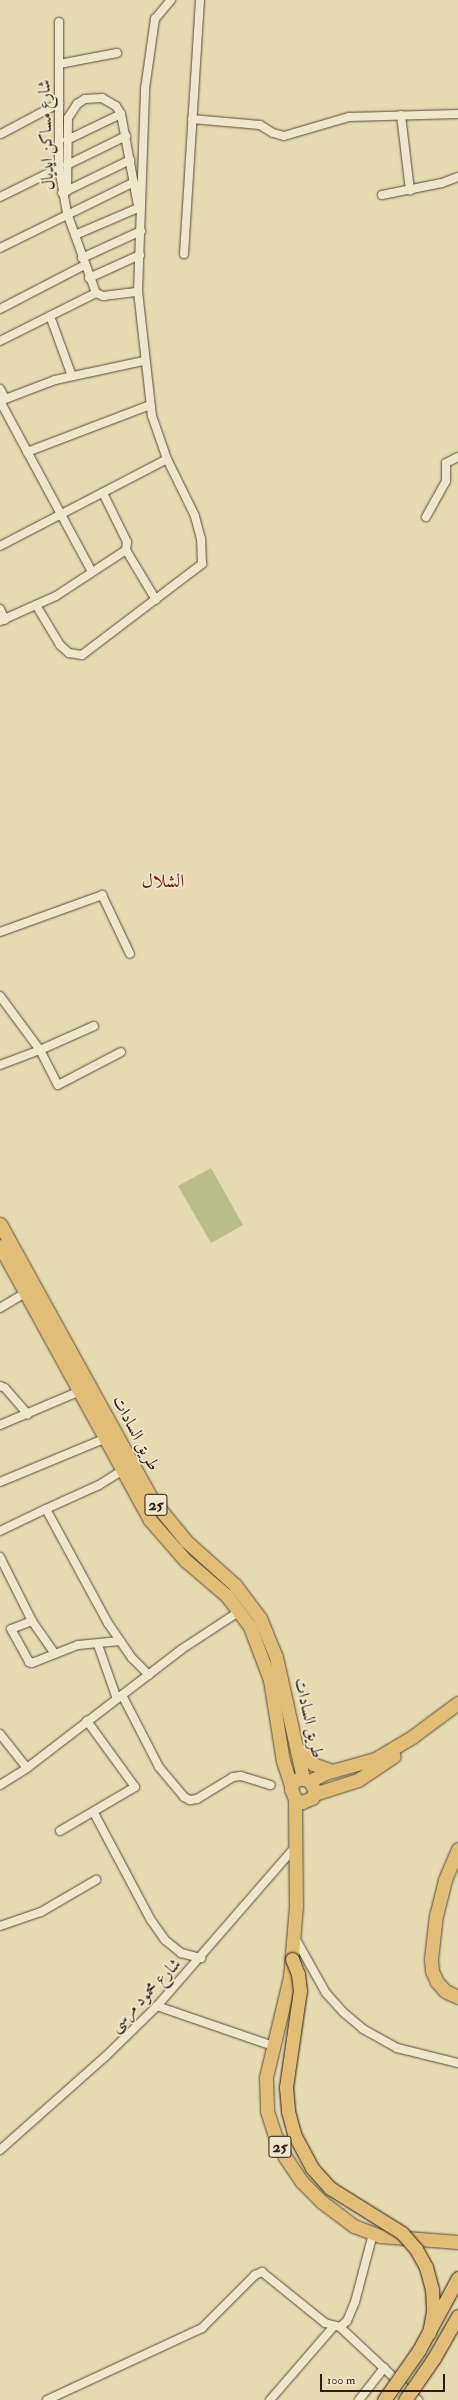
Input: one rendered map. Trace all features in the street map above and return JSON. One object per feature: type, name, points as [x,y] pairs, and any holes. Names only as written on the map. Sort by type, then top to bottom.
[{"type":"main road","name":"طريق السادات","points":[[0,1224],[151,1498],[186,1541],[235,1585],[260,1618],[276,1657],[298,1749],[307,1779]]},
{"type":"main road","name":"طريق السادات","points":[[0,1246],[106,1438],[136,1498],[167,1541],[221,1589],[240,1611],[265,1662],[274,1699],[283,1761],[291,1785]]},
{"type":"main road","points":[[412,1737],[387,1762],[368,1775],[336,1789],[314,1794],[305,1802],[295,1799],[291,1793],[291,1785],[296,1780],[307,1779],[366,1763],[412,1737],[458,1703]]},
{"type":"main road","points":[[298,1749],[313,1764],[332,1771]]},
{"type":"main road","points":[[307,1779],[314,1787],[314,1794]]},
{"type":"main road","name":"25","points":[[295,1799],[296,1847],[292,1959],[273,2046],[267,2066],[266,2099],[274,2133],[286,2157],[302,2182],[342,2219],[372,2234],[458,2242]]},
{"type":"main road","points":[[458,1849],[445,1880],[436,1916],[432,1971],[437,1982],[445,1991],[458,1997]]},
{"type":"main road","points":[[292,1959],[298,1974],[300,1990],[286,2087],[288,2111],[294,2134],[312,2168],[330,2188],[402,2233],[416,2249],[426,2267],[432,2289],[433,2311],[429,2333]]},
{"type":"main road","points":[[384,2400],[429,2333],[458,2278]]},
{"type":"main road","points":[[405,2400],[434,2358],[458,2316]]},
{"type":"street","points":[[36,605],[60,645],[69,654],[75,656],[82,655],[197,570],[203,557],[195,516],[168,459],[150,405],[144,361],[138,292],[145,89],[151,38],[155,19],[171,0]]},
{"type":"street","points":[[184,254],[200,0]]},
{"type":"street","name":"شارع مساكن ايديال","points":[[59,22],[59,103],[64,192],[67,213],[89,278],[96,293]]},
{"type":"street","points":[[59,64],[117,53]]},
{"type":"street","points":[[63,167],[67,140],[68,118],[77,104],[85,99],[102,98],[113,104],[121,114],[141,227]]},
{"type":"street","points":[[1,134],[59,103]]},
{"type":"street","points":[[67,140],[121,114]]},
{"type":"street","points":[[192,119],[260,125],[273,133],[284,136],[349,117],[458,114]]},
{"type":"street","points":[[401,115],[410,190]]},
{"type":"street","points":[[0,197],[126,136]]},
{"type":"street","points":[[64,192],[130,160]]},
{"type":"street","points":[[382,195],[410,190],[458,177]]},
{"type":"street","points":[[0,248],[67,213],[134,182]]},
{"type":"street","points":[[75,236],[138,208]]},
{"type":"street","points":[[0,309],[84,262],[141,227]]},
{"type":"street","points":[[89,278],[140,255]]},
{"type":"street","points":[[0,341],[96,293],[103,296],[138,292]]},
{"type":"street","points":[[50,316],[72,376]]},
{"type":"street","points":[[2,400],[72,376],[144,361]]},
{"type":"street","points":[[0,389],[2,400],[28,452],[92,572]]},
{"type":"street","points":[[28,452],[150,405]]},
{"type":"street","points":[[426,517],[446,481],[446,463],[458,457]]},
{"type":"street","points":[[0,546],[60,513],[103,493],[168,459]]},
{"type":"street","points":[[103,493],[127,542],[126,550],[156,600]]},
{"type":"street","points":[[0,609],[2,621],[36,605],[126,550]]},
{"type":"street","points":[[0,932],[102,895],[130,954]]},
{"type":"street","points":[[0,996],[40,1050],[58,1085],[121,1052]]},
{"type":"street","points":[[0,1065],[40,1050],[94,1026]]},
{"type":"street","points":[[0,1308],[25,1292]]},
{"type":"street","points":[[0,1386],[5,1388],[28,1414]]},
{"type":"street","points":[[0,1425],[80,1391]]},
{"type":"street","points":[[0,1482],[106,1438]]},
{"type":"street","points":[[0,1531],[99,1485],[123,1470]]},
{"type":"street","points":[[46,1509],[120,1641],[149,1675]]},
{"type":"street","points":[[0,1557],[32,1621],[56,1654]]},
{"type":"street","points":[[0,1786],[27,1768],[87,1721],[217,1624],[240,1611]]},
{"type":"street","points":[[32,1621],[11,1629],[29,1662],[36,1663],[78,1645],[120,1641]]},
{"type":"street","points":[[98,1644],[120,1697],[159,1767],[184,1797],[190,1800],[197,1799],[233,1777],[241,1776],[271,1785]]},
{"type":"street","points":[[60,1831],[94,1813],[135,1787],[87,1721]]},
{"type":"street","points":[[0,1734],[27,1768]]},
{"type":"street","points":[[94,1813],[158,1931],[171,1946],[181,1952],[201,1958]]},
{"type":"street","name":"شارع محمود مرسى","points":[[0,2150],[106,2056],[157,2006],[201,1958],[296,1847]]},
{"type":"street","points":[[0,1926],[41,1912],[96,1880]]},
{"type":"street","points":[[294,1936],[326,1993],[343,2012],[363,2029],[403,2050],[458,2063]]},
{"type":"street","points":[[157,2006],[273,2046]]},
{"type":"street","points":[[270,2400],[337,2327],[347,2321],[355,2302],[372,2234]]},
{"type":"street","points":[[47,2400],[202,2328],[258,2273],[262,2272],[325,2323],[337,2327],[418,2400]]},
{"type":"street","points":[[359,2400],[384,2368]]},
{"type":"green space","points":[[211,1168],[243,1225],[211,1243],[178,1186]]},
{"type":"district","name":"الشلال","points":[[163,882]]}]
